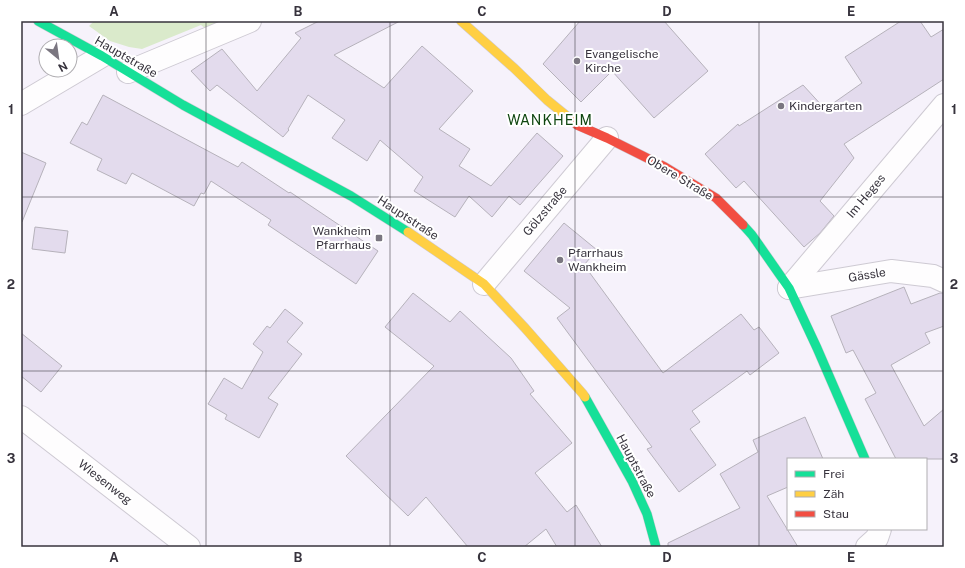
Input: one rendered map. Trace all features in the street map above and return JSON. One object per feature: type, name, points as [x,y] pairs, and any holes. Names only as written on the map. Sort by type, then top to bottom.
[{"type":"street","name":"Hauptstraße","points":[[38,21],[102,56],[183,104],[351,196],[416,237],[484,284],[583,394],[632,481],[647,514],[656,547]]},
{"type":"street","points":[[128,72],[250,21]]},
{"type":"street","name":"Obere Straße","points":[[461,21],[514,68],[547,100],[578,125],[665,167],[716,198],[752,235],[789,288],[817,348],[865,458]]},
{"type":"street","points":[[21,104],[102,56]]},
{"type":"street","name":"Im Heges","points":[[789,288],[944,105]]},
{"type":"street","name":"Gölzstraße","points":[[484,284],[606,138]]},
{"type":"street","name":"Gässle","points":[[789,288],[892,272],[933,276],[944,281]]},
{"type":"street","name":"Wiesenweg","points":[[21,417],[189,547]]},
{"type":"street","points":[[867,547],[877,538],[880,530]]},
{"type":"green space","points":[[94,21],[223,21],[206,29],[201,25],[142,49],[129,47],[110,41],[89,26]]},
{"type":"building","points":[[319,21],[400,21],[334,55],[384,88],[422,46],[473,91],[439,129],[470,149],[459,166],[491,186],[537,133],[563,156],[520,205],[509,196],[492,217],[469,196],[455,217],[414,191],[423,177],[380,140],[367,161],[332,138],[345,120],[308,95],[288,129],[289,130],[283,137],[217,85],[210,91],[191,71],[222,49],[257,91],[301,38],[295,33]]},
{"type":"building","points":[[580,21],[664,21],[708,71],[654,118],[612,71],[581,102],[543,64]]},
{"type":"building","points":[[901,21],[920,21],[931,37],[944,29],[944,79],[844,144],[854,158],[820,201],[834,216],[820,233],[804,247],[744,181],[736,188],[705,154],[738,124],[739,126],[803,85],[825,109],[862,83],[845,57]]},
{"type":"building","points":[[103,95],[238,167],[242,162],[378,251],[356,284],[268,225],[271,220],[211,181],[204,194],[201,193],[194,206],[132,173],[126,184],[97,170],[102,159],[70,143],[82,122],[87,125]]},
{"type":"building","points":[[21,152],[46,163],[22,222],[21,222]]},
{"type":"building","points":[[564,223],[597,250],[584,265],[663,373],[741,314],[754,330],[759,327],[779,353],[750,375],[747,371],[692,411],[700,422],[690,429],[716,465],[679,492],[647,449],[652,447],[557,318],[570,308],[524,271]]},
{"type":"building","points":[[35,227],[68,231],[65,253],[32,249]]},
{"type":"building","points":[[904,287],[911,304],[940,293],[944,293],[944,326],[925,333],[930,343],[891,365],[924,426],[944,409],[944,459],[895,458],[865,399],[876,393],[853,350],[846,353],[831,316]]},
{"type":"building","points":[[413,293],[450,322],[460,311],[511,358],[534,391],[530,394],[572,443],[535,473],[567,512],[576,505],[602,547],[557,547],[546,529],[524,547],[468,547],[426,497],[408,516],[346,456],[434,366],[385,327]]},
{"type":"building","points":[[285,309],[303,323],[287,342],[302,354],[268,398],[278,404],[259,438],[225,419],[227,415],[208,404],[224,378],[242,389],[263,352],[253,344],[267,326],[270,328]]},
{"type":"building","points":[[21,333],[62,366],[41,392],[21,376]]},
{"type":"building","points":[[805,417],[823,458],[787,458],[787,487],[767,496],[798,547],[668,547],[668,543],[740,508],[720,474],[758,452],[753,440]]},
{"type":"traffic: fast","points":[[38,21],[102,56],[183,105],[351,196],[408,232]]},
{"type":"traffic: fast","points":[[743,225],[752,235],[789,288],[817,348],[865,458]]},
{"type":"traffic: fast","points":[[585,397],[632,481],[647,514],[656,547]]},
{"type":"traffic: slow","points":[[461,21],[514,68],[547,100],[574,122]]},
{"type":"traffic: slow","points":[[408,232],[484,284],[525,328],[585,397]]},
{"type":"traffic: jam","points":[[574,122],[577,125],[665,167],[716,198],[743,225]]},
{"type":"place","name":"Evangelische Kirche","points":[[577,61]]},
{"type":"place","name":"Kindergarten","points":[[781,106]]},
{"type":"place","name":"Wankheim Pfarrhaus","points":[[379,238]]},
{"type":"place","name":"Pfarrhaus Wankheim","points":[[560,260]]},
{"type":"district","name":"WANKHEIM","points":[[550,120]]}]
